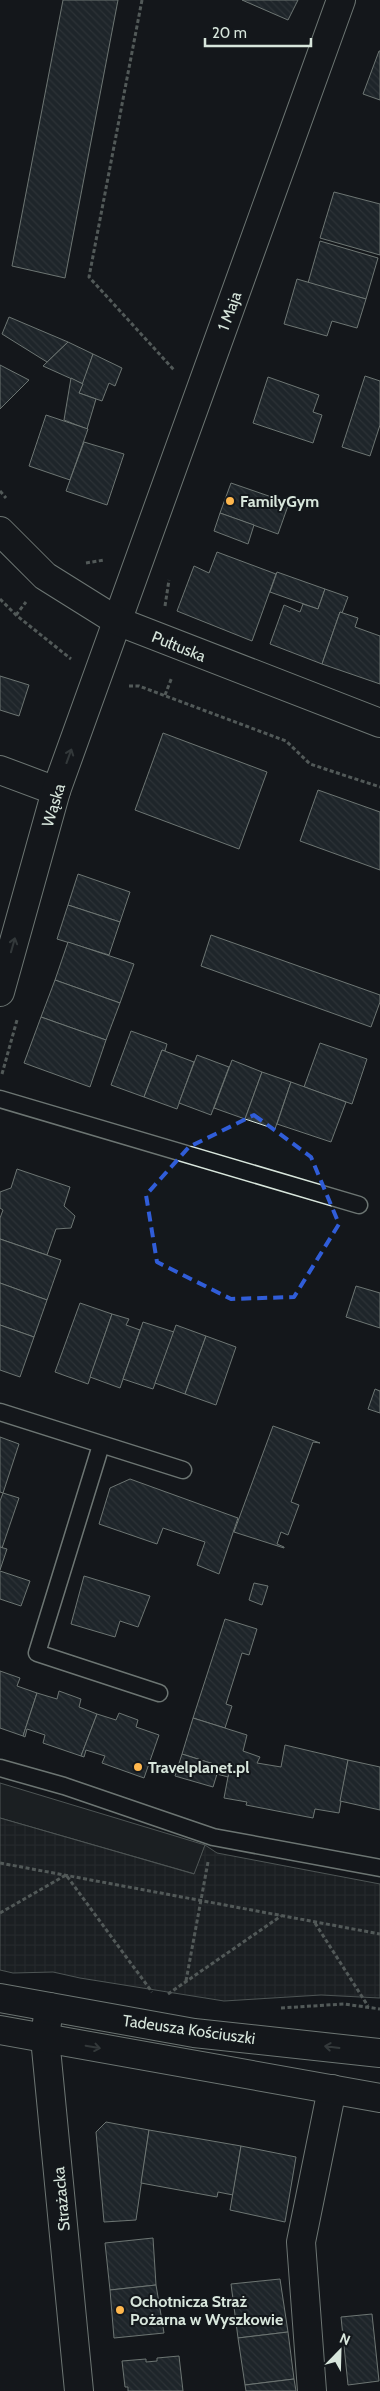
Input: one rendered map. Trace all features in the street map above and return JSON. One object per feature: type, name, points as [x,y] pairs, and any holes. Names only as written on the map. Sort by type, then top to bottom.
[{"type":"street","name":"1 Maja","points":[[117,621],[341,0]]},
{"type":"street","name":"Pułtuska","points":[[0,531],[45,576],[117,621],[380,723]]},
{"type":"street","name":"Wąska","points":[[0,992],[56,790],[117,621]]},
{"type":"street","points":[[0,770],[56,790]]},
{"type":"street","name":"Tadeusza Kościuszki","points":[[0,1998],[194,2033],[380,2053]]},
{"type":"street","name":"Strażacka","points":[[50,2007],[45,2038],[79,2391]]},
{"type":"street","name":"Tadeusza Kościuszki","points":[[0,2030],[380,2098]]},
{"type":"street","points":[[312,2391],[300,2242],[332,2089]]},
{"type":"lane","points":[[0,1099],[359,1205]]},
{"type":"lane","points":[[0,1412],[183,1470]]},
{"type":"lane","points":[[101,1445],[37,1653],[159,1693]]},
{"type":"lane","points":[[0,1768],[64,1786],[213,1837],[380,1868]]},
{"type":"path","points":[[142,0],[89,277],[178,374]]},
{"type":"path","points":[[0,599],[16,615]]},
{"type":"path","points":[[165,695],[286,740],[310,764],[380,787]]},
{"type":"path","points":[[186,1981],[213,1837]]},
{"type":"path","points":[[0,1862],[380,1934]]},
{"type":"path","points":[[0,1913],[66,1875]]},
{"type":"path","points":[[66,1875],[153,1992]]},
{"type":"path","points":[[165,1996],[281,1916]]},
{"type":"path","points":[[315,1922],[368,2007]]},
{"type":"highlighted area","points":[[254,1115],[311,1157],[339,1224],[294,1297],[231,1299],[157,1262],[146,1195],[189,1147]]},
{"type":"shaded area","points":[[0,1783],[205,1845],[195,1874],[0,1818]]},
{"type":"shaded area","points":[[0,1818],[194,1874],[205,1845],[217,1853],[380,1884],[380,1998],[321,1995],[224,2001],[53,1972],[13,1973],[0,1970]]},
{"type":"building","points":[[63,0],[118,0],[65,278],[12,266]]},
{"type":"building","points":[[242,0],[298,0],[288,20]]},
{"type":"building","points":[[380,51],[380,100],[363,94]]},
{"type":"building","points":[[334,192],[380,204],[380,255],[320,238]]},
{"type":"building","points":[[320,241],[378,258],[366,299],[308,283]]},
{"type":"building","points":[[297,279],[366,299],[357,328],[332,321],[327,336],[284,324]]},
{"type":"building","points":[[9,317],[68,342],[47,362],[2,334]]},
{"type":"building","points":[[68,342],[93,354],[83,384],[43,366]]},
{"type":"building","points":[[93,354],[122,368],[115,386],[109,383],[102,401],[79,393]]},
{"type":"building","points":[[0,365],[29,380],[0,409]]},
{"type":"building","points":[[365,376],[380,381],[380,425],[370,456],[342,447]]},
{"type":"building","points":[[268,377],[319,395],[313,412],[322,415],[313,443],[253,423]]},
{"type":"building","points":[[71,378],[83,384],[79,393],[96,399],[87,429],[64,420]]},
{"type":"building","points":[[46,415],[88,429],[70,480],[29,466]]},
{"type":"building","points":[[84,442],[124,454],[107,505],[66,491]]},
{"type":"building","points":[[231,483],[289,503],[278,534],[220,513]]},
{"type":"building","points":[[220,513],[254,525],[248,544],[214,531]]},
{"type":"building","points":[[217,552],[276,574],[252,641],[177,611],[194,566],[209,573]]},
{"type":"building","points":[[277,572],[325,589],[318,609],[270,592]]},
{"type":"building","points":[[325,589],[348,597],[342,613],[340,612],[322,664],[270,644],[284,605],[300,612],[303,604],[318,609]]},
{"type":"building","points":[[340,612],[358,618],[355,627],[380,636],[380,684],[322,664]]},
{"type":"building","points":[[0,676],[29,685],[19,716],[0,710]]},
{"type":"building","points":[[163,733],[267,772],[239,849],[135,810]]},
{"type":"building","points":[[318,790],[380,812],[380,870],[300,841]]},
{"type":"building","points":[[78,874],[130,892],[120,922],[68,905]]},
{"type":"building","points":[[68,905],[120,922],[109,955],[57,939]]},
{"type":"building","points":[[211,935],[380,995],[380,1002],[371,1027],[201,966]]},
{"type":"building","points":[[68,942],[134,964],[120,1003],[55,980]]},
{"type":"building","points":[[55,980],[120,1003],[106,1040],[41,1017]]},
{"type":"building","points":[[41,1017],[106,1040],[90,1087],[24,1063]]},
{"type":"building","points":[[131,1031],[167,1044],[165,1051],[162,1050],[144,1097],[111,1085]]},
{"type":"building","points":[[320,1043],[367,1059],[352,1104],[304,1087]]},
{"type":"building","points":[[162,1050],[194,1062],[177,1109],[144,1097]]},
{"type":"building","points":[[197,1055],[229,1067],[211,1115],[179,1103]]},
{"type":"building","points":[[232,1060],[262,1072],[245,1119],[214,1108]]},
{"type":"building","points":[[262,1072],[291,1082],[275,1129],[245,1119]]},
{"type":"building","points":[[291,1082],[346,1102],[331,1142],[277,1124]]},
{"type":"building","points":[[17,1169],[70,1187],[64,1206],[75,1216],[71,1228],[56,1229],[47,1255],[0,1239],[0,1218],[3,1210],[0,1208],[0,1192],[11,1188]]},
{"type":"building","points":[[0,1239],[61,1260],[47,1300],[0,1283]]},
{"type":"building","points":[[0,1283],[47,1300],[34,1337],[0,1325]]},
{"type":"building","points":[[356,1286],[380,1293],[380,1328],[346,1317]]},
{"type":"building","points":[[80,1303],[112,1314],[88,1384],[55,1372]]},
{"type":"building","points":[[112,1314],[129,1319],[126,1325],[140,1330],[120,1388],[90,1377]]},
{"type":"building","points":[[143,1322],[174,1332],[153,1389],[123,1379]]},
{"type":"building","points":[[0,1325],[34,1337],[20,1377],[0,1370]]},
{"type":"building","points":[[176,1325],[206,1336],[185,1394],[155,1383]]},
{"type":"building","points":[[206,1336],[236,1347],[216,1405],[185,1394]]},
{"type":"building","points":[[375,1389],[380,1391],[380,1413],[368,1409]]},
{"type":"building","points":[[273,1426],[320,1443],[313,1442],[291,1502],[299,1505],[288,1535],[281,1532],[277,1544],[284,1548],[234,1532]]},
{"type":"building","points":[[0,1437],[19,1444],[3,1493],[0,1492]]},
{"type":"building","points":[[130,1479],[238,1518],[219,1574],[197,1565],[205,1542],[163,1528],[157,1544],[99,1524],[110,1488]]},
{"type":"building","points":[[3,1493],[19,1498],[2,1548],[0,1547],[0,1501]]},
{"type":"building","points":[[0,1547],[7,1549],[0,1570]]},
{"type":"building","points":[[0,1571],[30,1581],[21,1606],[0,1599]]},
{"type":"building","points":[[84,1576],[150,1596],[138,1627],[120,1621],[115,1637],[71,1624]]},
{"type":"building","points":[[254,1583],[268,1586],[262,1605],[249,1600]]},
{"type":"building","points":[[225,1619],[257,1629],[249,1655],[242,1653],[226,1704],[232,1706],[225,1728],[193,1718]]},
{"type":"building","points":[[0,1671],[20,1678],[17,1686],[37,1693],[23,1736],[0,1728]]},
{"type":"building","points":[[59,1691],[81,1699],[79,1707],[97,1714],[81,1756],[43,1743],[45,1735],[27,1729],[25,1737],[23,1736],[37,1693],[57,1699]]},
{"type":"building","points":[[119,1713],[138,1720],[136,1727],[159,1735],[144,1778],[102,1763],[105,1756],[86,1750],[84,1757],[81,1756],[97,1714],[116,1720]]},
{"type":"building","points":[[193,1718],[247,1735],[243,1751],[260,1757],[257,1763],[281,1767],[285,1745],[348,1760],[339,1813],[315,1809],[313,1818],[246,1805],[247,1802],[224,1798],[230,1766],[220,1766],[182,1754]]},
{"type":"building","points":[[182,1754],[220,1766],[230,1766],[228,1777],[217,1774],[213,1787],[175,1776]]},
{"type":"building","points":[[348,1760],[380,1767],[380,1810],[340,1801]]},
{"type":"building","points":[[106,2122],[149,2130],[136,2220],[104,2222],[96,2132]]},
{"type":"building","points":[[149,2130],[241,2146],[233,2195],[218,2192],[217,2197],[141,2183]]},
{"type":"building","points":[[241,2146],[296,2157],[285,2222],[230,2210]]},
{"type":"building","points":[[153,2238],[156,2285],[110,2290],[105,2243]]},
{"type":"building","points":[[280,2279],[288,2332],[238,2338],[231,2284]]},
{"type":"building","points":[[156,2285],[164,2333],[114,2338],[110,2290]]},
{"type":"building","points":[[372,2314],[379,2381],[348,2385],[341,2317]]},
{"type":"building","points":[[288,2332],[294,2379],[245,2385],[238,2338]]},
{"type":"building","points":[[179,2356],[183,2391],[128,2391],[128,2387],[125,2387],[122,2361],[146,2359],[146,2362],[157,2361],[157,2358]]},
{"type":"building","points":[[294,2379],[296,2391],[246,2391],[245,2385]]},
{"type":"place","name":"FamilyGym","points":[[230,501]]},
{"type":"place","name":"Travelplanet.pl","points":[[138,1767]]},
{"type":"place","name":"Ochotnicza Straż Pożarna w Wyszkowie","points":[[120,2310]]}]
